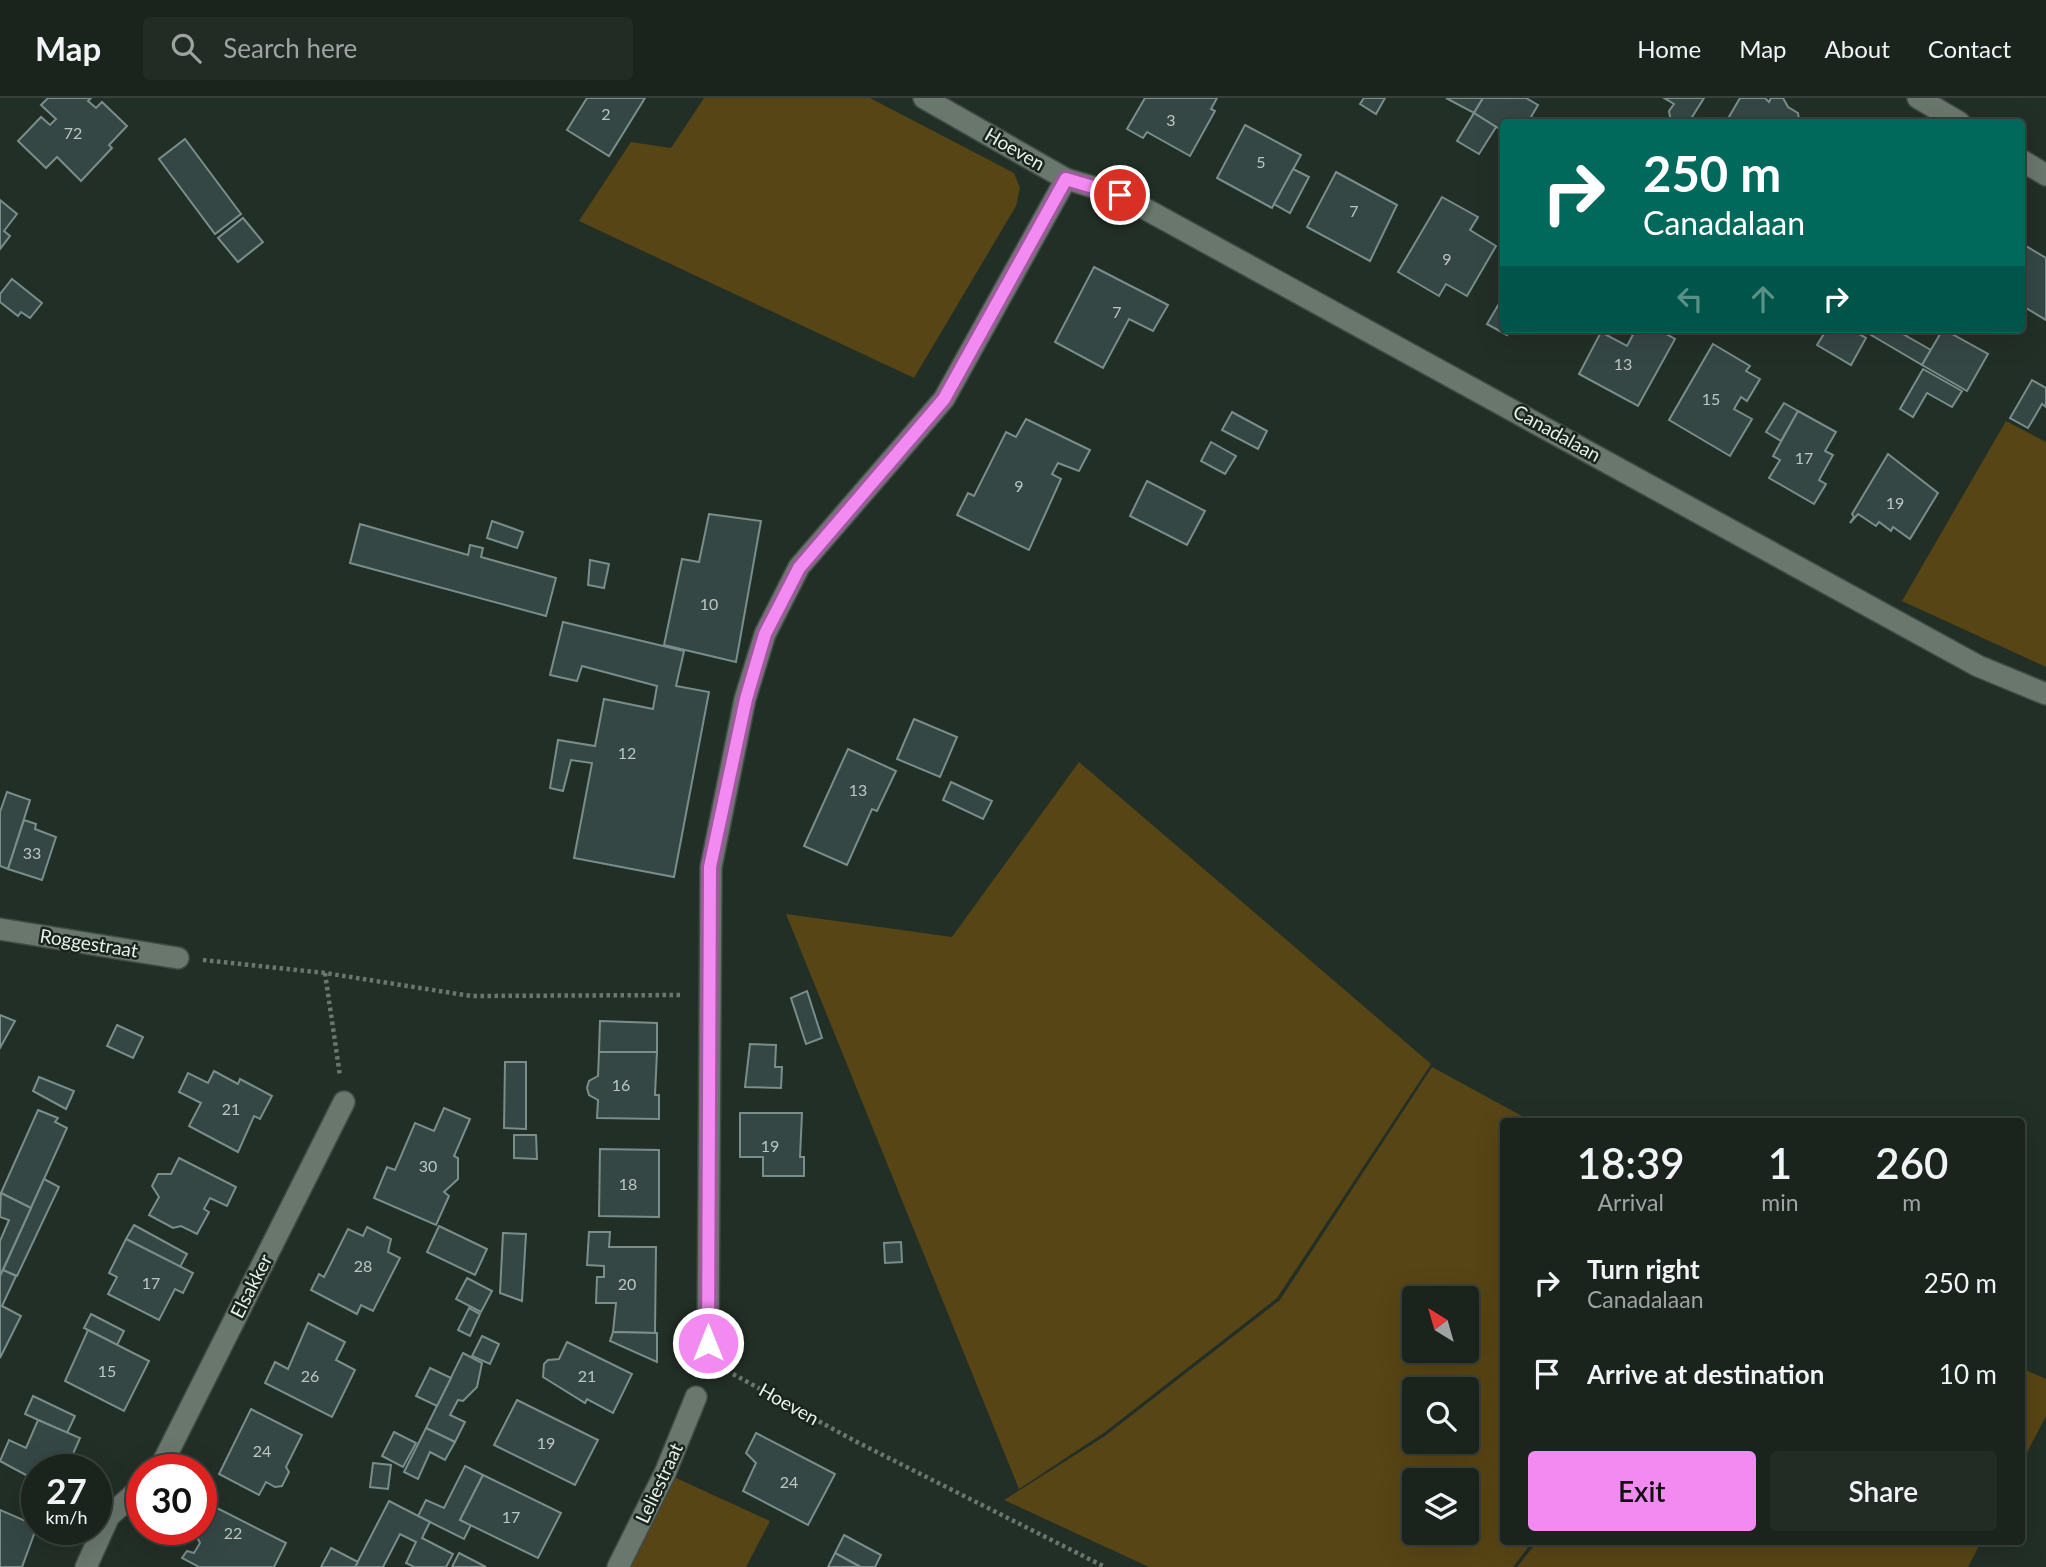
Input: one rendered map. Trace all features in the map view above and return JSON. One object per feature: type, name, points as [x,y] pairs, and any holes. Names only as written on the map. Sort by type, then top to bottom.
[{"type":"street","name":"Hoeven","points":[[714,1355],[708,1343],[710,867],[746,699],[765,634],[799,568],[944,399],[1066,179],[924,98]]},
{"type":"street","points":[[1918,98],[1954,119]]},
{"type":"street","points":[[2025,162],[2046,175]]},
{"type":"street","name":"Canadalaan","points":[[1066,179],[1120,195],[1978,666],[2046,694]]},
{"type":"street","name":"Roggestraat","points":[[0,929],[178,958]]},
{"type":"street","name":"Elsakker","points":[[167,1454],[344,1102]]},
{"type":"street","name":"Leliestraat","points":[[618,1567],[678,1444],[696,1397]]},
{"type":"street","points":[[86,1567],[109,1516],[126,1501]]},
{"type":"path","points":[[178,958],[325,973],[471,996],[710,995]]},
{"type":"path","points":[[325,973],[344,1102]]},
{"type":"path","name":"Hoeven","points":[[714,1355],[722,1368],[853,1440],[1105,1567]]},
{"type":"shaded area","points":[[704,98],[870,98],[1014,173],[1020,188],[1016,206],[914,378],[579,221],[631,142],[671,148]]},
{"type":"shaded area","points":[[2006,421],[2046,442],[2046,667],[1902,601]]},
{"type":"shaded area","points":[[1079,762],[1431,1064],[1277,1298],[1105,1432],[1019,1489],[786,914],[952,937]]},
{"type":"shaded area","points":[[1432,1067],[1526,1118],[1500,1118],[1500,1545],[1530,1545],[1513,1567],[1149,1567],[1004,1500],[1105,1436],[1280,1300]]},
{"type":"shaded area","points":[[2025,1370],[2046,1379],[2046,1416],[2025,1456]]},
{"type":"shaded area","points":[[665,1473],[770,1521],[746,1567],[618,1567]]},
{"type":"shaded area","points":[[1535,1545],[1979,1545],[1968,1567],[1517,1567]]},
{"type":"building","points":[[48,98],[91,98],[88,101],[96,108],[102,102],[127,126],[109,145],[112,148],[81,181],[57,157],[46,168],[18,141],[41,117],[50,125],[56,119],[41,105]]},
{"type":"building","points":[[587,98],[645,98],[609,156],[567,130]]},
{"type":"building","points":[[1145,98],[1217,98],[1211,109],[1215,111],[1190,156],[1147,132],[1143,138],[1127,129]]},
{"type":"building","points":[[1364,98],[1385,98],[1376,114],[1360,104]]},
{"type":"building","points":[[1446,98],[1483,98],[1474,113]]},
{"type":"building","points":[[1483,98],[1526,98],[1538,105],[1530,119],[1500,119],[1500,129],[1474,113]]},
{"type":"building","points":[[1664,98],[1704,98],[1691,119],[1670,119],[1669,111],[1674,104]]},
{"type":"building","points":[[1740,98],[1765,98],[1769,102],[1771,98],[1783,98],[1788,107],[1798,113],[1799,119],[1728,119]]},
{"type":"building","points":[[1474,113],[1496,127],[1479,154],[1457,141]]},
{"type":"building","points":[[1245,125],[1301,155],[1272,208],[1217,178]]},
{"type":"building","points":[[185,139],[241,214],[215,234],[159,159]]},
{"type":"building","points":[[1293,169],[1309,177],[1290,213],[1274,204]]},
{"type":"building","points":[[1336,172],[1397,205],[1370,261],[1307,227]]},
{"type":"building","points":[[1442,197],[1478,217],[1470,230],[1496,246],[1467,296],[1446,284],[1439,296],[1398,272]]},
{"type":"building","points":[[0,200],[17,214],[4,231],[10,236],[0,249]]},
{"type":"building","points":[[243,218],[263,242],[238,262],[218,238]]},
{"type":"building","points":[[2025,245],[2046,258],[2046,320],[2025,307]]},
{"type":"building","points":[[1094,267],[1168,305],[1153,331],[1129,319],[1103,368],[1055,342]]},
{"type":"building","points":[[12,279],[42,303],[30,318],[21,312],[18,316],[0,302],[0,294]]},
{"type":"building","points":[[1500,302],[1500,331],[1487,324]]},
{"type":"building","points":[[1600,333],[1627,346],[1634,333],[1664,333],[1675,339],[1638,406],[1579,374]]},
{"type":"building","points":[[1824,333],[1857,333],[1866,338],[1851,365],[1817,345]]},
{"type":"building","points":[[1868,333],[1901,333],[1931,350],[1922,365]]},
{"type":"building","points":[[1941,333],[1950,333],[1988,354],[1967,391],[1922,365]]},
{"type":"building","points":[[1713,344],[1750,366],[1746,371],[1760,379],[1747,401],[1741,397],[1734,409],[1752,419],[1730,456],[1669,420]]},
{"type":"building","points":[[1923,369],[1962,391],[1952,407],[1927,393],[1913,417],[1900,409]]},
{"type":"building","points":[[2032,380],[2046,388],[2046,407],[2042,404],[2028,428],[2010,418]]},
{"type":"building","points":[[1784,403],[1798,411],[1781,441],[1766,432]]},
{"type":"building","points":[[1798,411],[1836,432],[1825,451],[1833,455],[1819,480],[1826,484],[1814,504],[1769,478],[1780,460],[1773,456]]},
{"type":"building","points":[[1232,412],[1267,431],[1258,449],[1222,430]]},
{"type":"building","points":[[1026,419],[1090,450],[1079,471],[1058,463],[1052,474],[1061,479],[1029,550],[957,515],[968,493],[974,496],[1006,432],[1016,437]]},
{"type":"building","points":[[1211,442],[1236,456],[1225,474],[1201,461]]},
{"type":"building","points":[[1888,454],[1938,493],[1910,539],[1893,527],[1891,531],[1879,522],[1876,526],[1858,514],[1850,523],[1854,517],[1852,514]]},
{"type":"building","points":[[1147,481],[1205,511],[1187,545],[1130,516]]},
{"type":"building","points":[[709,514],[761,521],[736,662],[664,645],[682,559],[699,562]]},
{"type":"building","points":[[492,521],[523,532],[517,548],[487,538]]},
{"type":"building","points":[[360,524],[468,555],[470,545],[483,548],[481,557],[556,578],[546,616],[350,563]]},
{"type":"building","points":[[590,560],[609,564],[604,588],[588,585]]},
{"type":"building","points":[[563,622],[684,651],[676,686],[709,692],[674,877],[574,858],[592,763],[571,760],[563,791],[550,788],[558,740],[595,746],[604,699],[653,709],[657,686],[582,666],[577,681],[550,675]]},
{"type":"building","points":[[914,719],[957,737],[940,777],[897,759]]},
{"type":"building","points":[[848,749],[896,771],[877,811],[872,809],[847,865],[804,846]]},
{"type":"building","points":[[951,782],[992,801],[983,819],[943,800]]},
{"type":"building","points":[[7,792],[30,800],[8,869],[0,866],[0,812]]},
{"type":"building","points":[[24,820],[36,824],[35,829],[56,837],[42,880],[8,869]]},
{"type":"building","points":[[807,991],[822,1038],[806,1044],[791,998]]},
{"type":"building","points":[[0,1015],[15,1021],[0,1048]]},
{"type":"building","points":[[600,1021],[657,1023],[657,1052],[599,1052]]},
{"type":"building","points":[[117,1025],[143,1037],[133,1058],[107,1046]]},
{"type":"building","points":[[750,1044],[776,1045],[775,1067],[782,1067],[781,1088],[745,1087]]},
{"type":"building","points":[[599,1052],[657,1052],[655,1095],[659,1095],[659,1119],[597,1118],[598,1100],[589,1095],[587,1088],[589,1081],[598,1076]]},
{"type":"building","points":[[505,1062],[526,1062],[526,1129],[504,1128]]},
{"type":"building","points":[[214,1071],[238,1084],[240,1079],[272,1096],[260,1119],[254,1116],[238,1152],[189,1126],[201,1103],[179,1092],[188,1073],[208,1083]]},
{"type":"building","points":[[39,1077],[74,1091],[66,1109],[33,1091]]},
{"type":"building","points":[[444,1108],[470,1119],[454,1156],[458,1158],[458,1179],[444,1192],[449,1196],[436,1225],[374,1198],[387,1167],[395,1170],[415,1123],[434,1131]]},
{"type":"building","points":[[38,1110],[58,1118],[55,1122],[67,1128],[31,1208],[1,1193]]},
{"type":"building","points":[[740,1113],[802,1113],[800,1157],[804,1157],[804,1176],[763,1176],[763,1157],[740,1157]]},
{"type":"building","points":[[514,1135],[536,1135],[537,1159],[514,1158]]},
{"type":"building","points":[[600,1149],[659,1150],[659,1217],[599,1216]]},
{"type":"building","points":[[179,1158],[236,1187],[227,1206],[210,1198],[204,1209],[209,1212],[197,1234],[181,1226],[173,1228],[149,1215],[159,1197],[152,1186],[158,1174],[171,1174]]},
{"type":"building","points":[[44,1179],[59,1187],[17,1276],[3,1270]]},
{"type":"building","points":[[1,1193],[31,1208],[0,1276],[0,1241],[9,1220],[0,1217]]},
{"type":"building","points":[[134,1225],[187,1254],[180,1267],[126,1239]]},
{"type":"building","points":[[439,1226],[487,1249],[475,1275],[427,1252]]},
{"type":"building","points":[[367,1227],[391,1239],[388,1252],[400,1258],[373,1311],[361,1305],[357,1314],[311,1290],[319,1274],[324,1277],[348,1229],[363,1236]]},
{"type":"building","points":[[589,1232],[610,1232],[609,1247],[656,1247],[655,1333],[613,1332],[616,1303],[596,1303],[597,1277],[604,1277],[604,1266],[587,1265]]},
{"type":"building","points":[[503,1233],[526,1234],[522,1301],[500,1293]]},
{"type":"building","points":[[126,1239],[193,1273],[183,1293],[175,1289],[159,1320],[108,1294],[117,1277],[109,1273]]},
{"type":"building","points":[[901,1242],[902,1262],[885,1263],[884,1243]]},
{"type":"building","points":[[3,1270],[16,1276],[2,1306],[21,1316],[0,1358],[0,1276]]},
{"type":"building","points":[[467,1278],[492,1291],[481,1312],[456,1299]]},
{"type":"building","points":[[469,1308],[480,1314],[470,1336],[458,1330]]},
{"type":"building","points":[[91,1314],[124,1331],[117,1345],[84,1328]]},
{"type":"building","points":[[308,1323],[345,1342],[336,1360],[355,1370],[332,1417],[265,1383],[275,1362],[288,1369]]},
{"type":"building","points":[[88,1330],[149,1361],[124,1411],[65,1381]]},
{"type":"building","points":[[613,1332],[657,1333],[657,1362],[610,1341]]},
{"type":"building","points":[[482,1336],[499,1344],[490,1364],[472,1356]]},
{"type":"building","points":[[567,1342],[632,1374],[613,1413],[587,1399],[585,1403],[543,1377],[544,1364],[548,1360],[559,1359]]},
{"type":"building","points":[[463,1353],[482,1363],[477,1387],[463,1401],[458,1400],[450,1415],[465,1422],[455,1442],[426,1428]]},
{"type":"building","points":[[430,1368],[451,1378],[437,1406],[416,1396]]},
{"type":"building","points":[[33,1396],[75,1416],[67,1433],[25,1414]]},
{"type":"building","points":[[517,1400],[598,1440],[575,1485],[494,1445]]},
{"type":"building","points":[[251,1409],[302,1435],[286,1467],[289,1472],[282,1486],[275,1487],[266,1482],[259,1495],[219,1474]]},
{"type":"building","points":[[38,1420],[80,1438],[73,1454],[21,1454],[21,1472],[0,1461],[9,1440],[26,1448]]},
{"type":"building","points":[[426,1428],[455,1442],[445,1460],[430,1452],[418,1479],[404,1472]]},
{"type":"building","points":[[394,1432],[416,1443],[403,1467],[382,1456]]},
{"type":"building","points":[[756,1433],[835,1474],[808,1525],[743,1491],[756,1463],[746,1453]]},
{"type":"building","points":[[373,1463],[391,1465],[388,1489],[370,1487]]},
{"type":"building","points":[[465,1466],[483,1475],[460,1520],[471,1525],[464,1539],[418,1516],[426,1500],[444,1508]]},
{"type":"building","points":[[483,1475],[561,1513],[538,1558],[460,1520]]},
{"type":"building","points":[[389,1501],[430,1522],[422,1538],[453,1554],[446,1567],[414,1567],[406,1563],[416,1542],[400,1534],[383,1567],[355,1567]]},
{"type":"building","points":[[217,1508],[286,1543],[274,1567],[199,1567],[182,1558],[187,1551],[194,1553],[199,1545],[217,1545]]},
{"type":"building","points":[[0,1510],[21,1519],[21,1545],[30,1545],[22,1567],[0,1567]]},
{"type":"building","points":[[844,1535],[881,1555],[875,1567],[861,1567],[835,1553]]},
{"type":"building","points":[[331,1548],[358,1562],[355,1567],[321,1567]]},
{"type":"building","points":[[459,1553],[486,1567],[452,1567]]},
{"type":"building","points":[[835,1553],[858,1566],[858,1567],[828,1567]]},
{"type":"route","points":[[708,1343],[710,867],[746,699],[765,634],[799,568],[944,399],[1066,179],[1120,195]]}]
